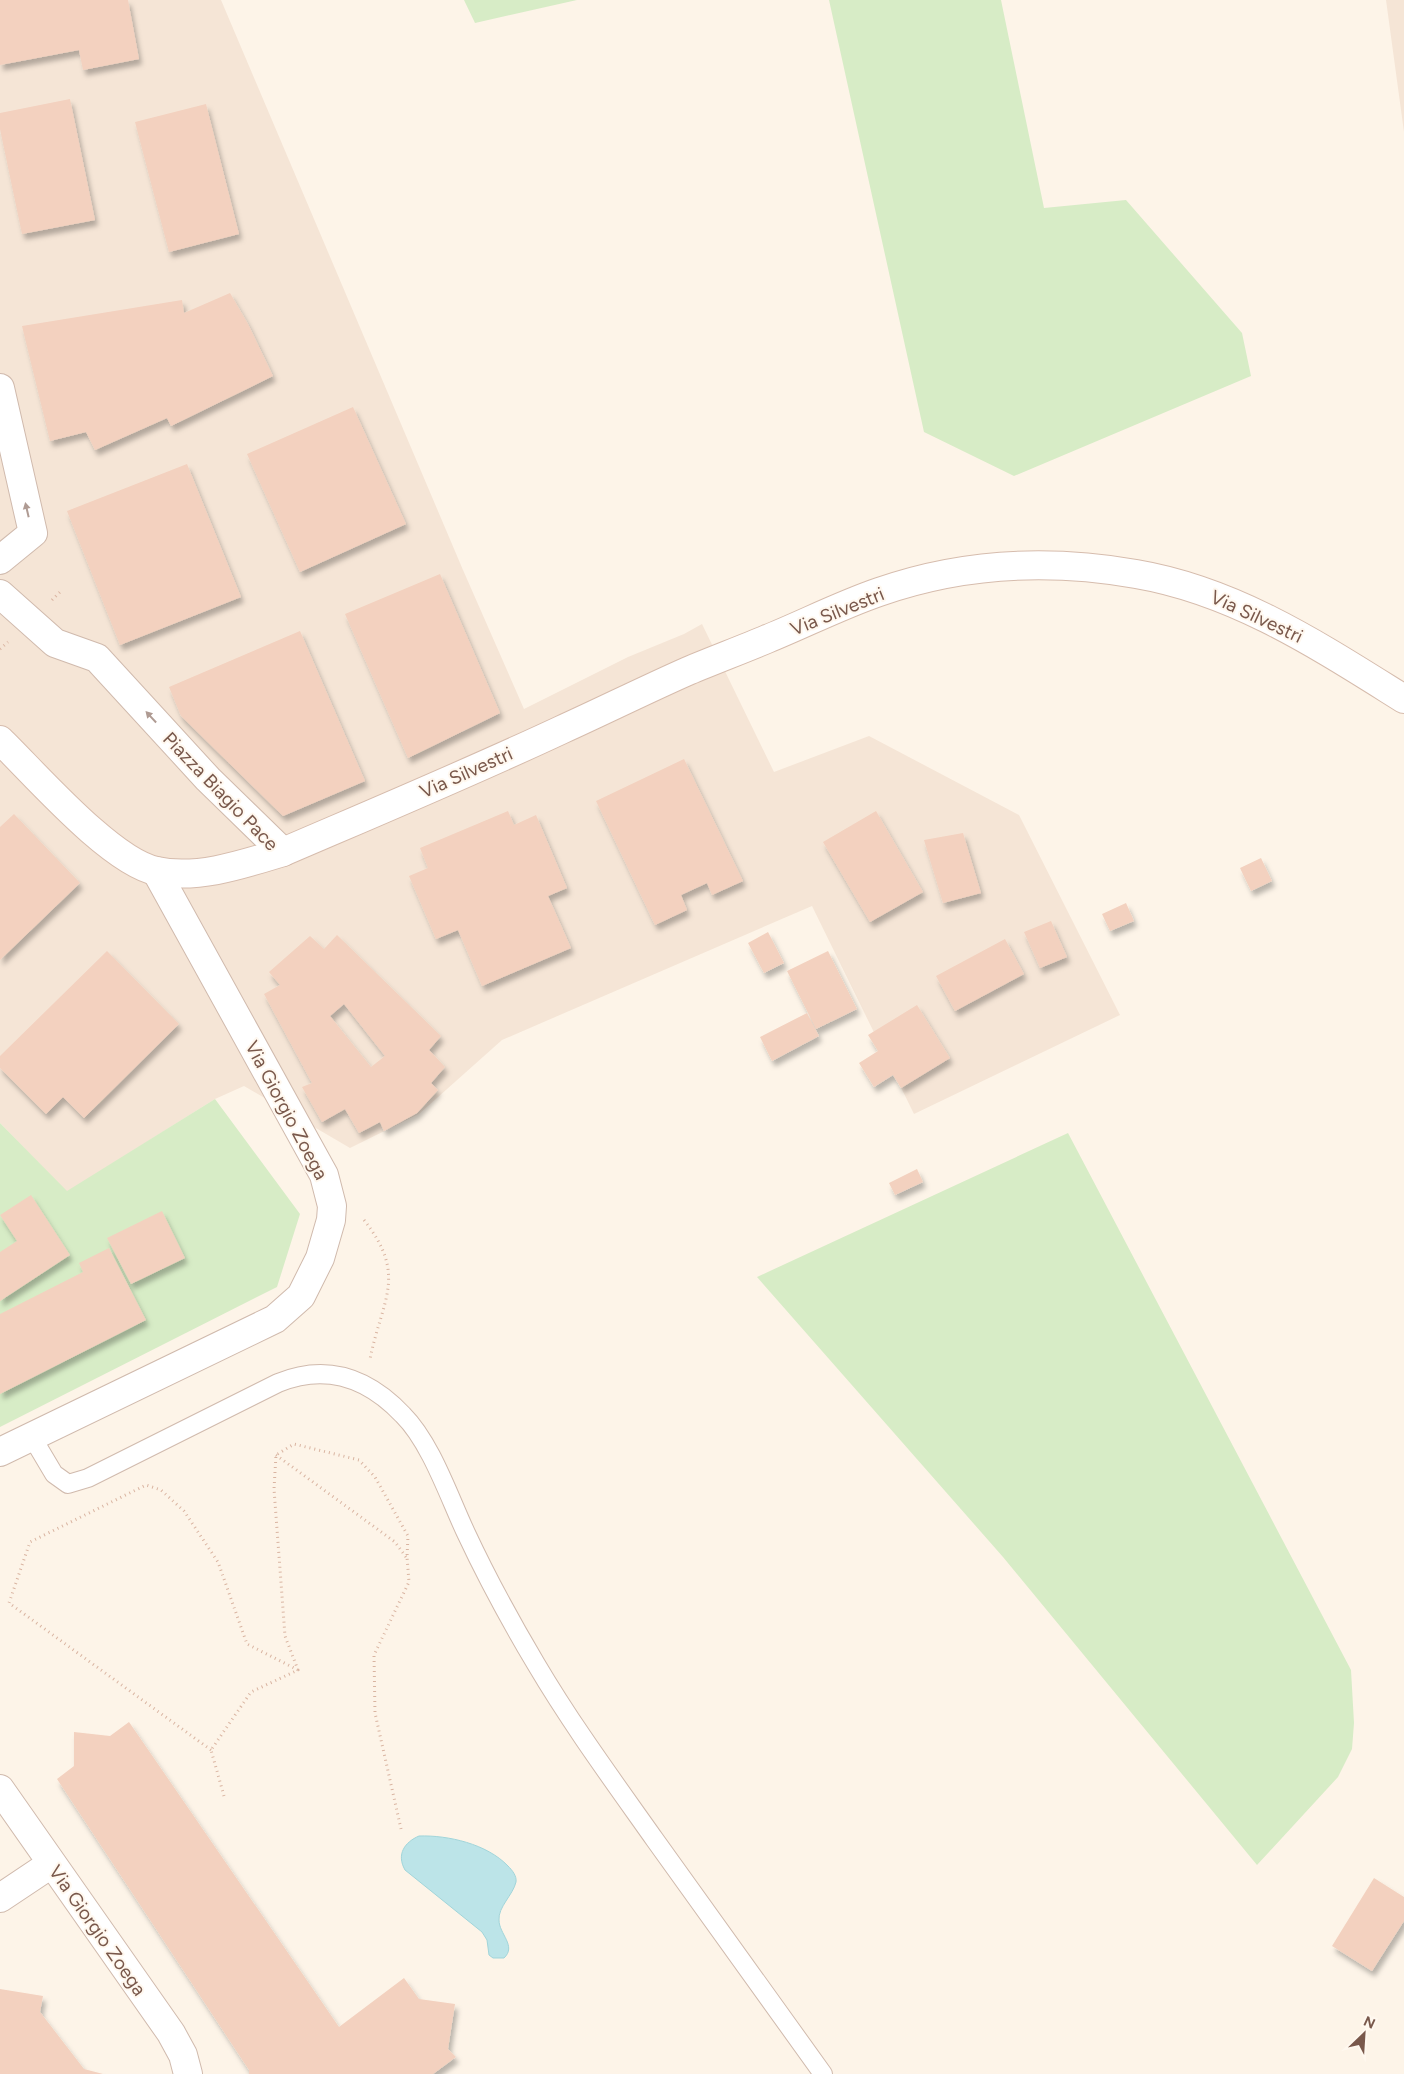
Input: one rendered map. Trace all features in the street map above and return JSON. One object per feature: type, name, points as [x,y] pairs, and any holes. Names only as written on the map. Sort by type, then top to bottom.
[{"type":"street","points":[[0,388],[33,533],[0,560]]},
{"type":"street","name":"Via Silvestri","points":[[283,852],[543,738],[688,671],[878,592],[966,570],[1045,564],[1139,574],[1182,585],[1225,598],[1268,618],[1404,699]]},
{"type":"street","name":"Piazza Biagio Pace","points":[[0,594],[55,643],[97,658],[208,779],[283,852],[247,863],[204,872],[156,871],[130,860],[101,839],[0,740]]},
{"type":"street","name":"Via Giorgio Zoega","points":[[0,1452],[275,1319],[301,1296],[312,1276],[331,1220],[330,1195],[324,1174],[156,871]]},
{"type":"street","name":"Via Giorgio Zoega","points":[[0,1789],[171,2033],[183,2055],[188,2074]]},
{"type":"street","points":[[0,1898],[51,1864]]},
{"type":"lane","points":[[32,1437],[54,1474],[68,1484],[88,1478],[278,1383],[294,1377],[316,1373],[340,1375],[353,1379],[391,1402],[416,1431],[499,1598],[535,1664],[574,1726],[823,2074]]},
{"type":"path","points":[[369,1362],[375,1332],[385,1305],[389,1284],[388,1264],[377,1236]]},
{"type":"path","points":[[276,1454],[294,1444],[359,1460],[375,1477],[408,1536],[409,1582],[374,1655],[375,1713],[401,1828]]},
{"type":"path","points":[[276,1454],[395,1542],[407,1558]]},
{"type":"path","points":[[276,1454],[274,1489],[285,1636],[298,1670]]},
{"type":"path","points":[[224,1796],[211,1750],[9,1602],[30,1542],[146,1485],[161,1490],[184,1511],[218,1562],[247,1644],[298,1670]]},
{"type":"path","points":[[211,1750],[251,1692],[298,1670]]},
{"type":"shaded area","points":[[0,0],[221,0],[524,709],[628,657],[684,634],[702,624],[774,772],[869,736],[1019,815],[1120,1015],[914,1114],[812,906],[502,1040],[419,1114],[350,1148],[244,1086],[215,1099],[67,1192],[0,1123]]},
{"type":"shaded area","points":[[1386,0],[1404,0],[1404,132]]},
{"type":"green space","points":[[464,0],[577,0],[475,23]]},
{"type":"green space","points":[[829,0],[1001,0],[1044,208],[1126,200],[1242,333],[1251,376],[1014,476],[924,432]]},
{"type":"green space","points":[[215,1099],[300,1214],[277,1287],[0,1427],[0,1123],[67,1191]]},
{"type":"green space","points":[[1068,1133],[1351,1670],[1354,1723],[1352,1749],[1338,1777],[1257,1865],[1003,1557],[757,1277]]},
{"type":"water","points":[[419,1836],[442,1837],[466,1842],[499,1858],[513,1871],[516,1882],[499,1915],[500,1925],[509,1949],[504,1958],[493,1958],[489,1955],[487,1940],[482,1932],[405,1870],[401,1859],[403,1849]]},
{"type":"building","points":[[0,0],[128,0],[139,59],[83,70],[79,50],[0,65]]},
{"type":"building","points":[[70,99],[95,220],[22,234],[0,129],[0,113]]},
{"type":"building","points":[[206,104],[239,234],[169,252],[135,122]]},
{"type":"building","points":[[230,293],[248,324],[273,376],[171,426],[167,418],[95,450],[86,432],[50,441],[22,326],[182,300],[184,313]]},
{"type":"building","points":[[353,407],[406,524],[300,572],[247,454]]},
{"type":"building","points":[[187,464],[241,597],[120,645],[67,511]]},
{"type":"building","points":[[440,574],[500,713],[408,758],[345,614]]},
{"type":"building","points":[[300,631],[365,781],[283,816],[181,716],[169,687]]},
{"type":"building","points":[[684,759],[743,881],[712,895],[707,883],[681,895],[687,910],[655,925],[596,801]]},
{"type":"building","points":[[508,811],[514,825],[536,815],[567,888],[548,896],[571,948],[482,986],[458,930],[436,939],[409,876],[428,868],[420,848]]},
{"type":"building","points":[[876,811],[923,892],[870,922],[823,842]]},
{"type":"building","points":[[14,814],[80,883],[0,960],[0,827]]},
{"type":"building","points":[[963,833],[981,893],[943,903],[924,840]]},
{"type":"building","points":[[1261,858],[1272,881],[1251,891],[1240,868]]},
{"type":"building","points":[[1126,903],[1134,921],[1110,931],[1102,914]]},
{"type":"building","points":[[1051,921],[1067,957],[1040,968],[1024,932]]},
{"type":"building","points":[[768,932],[784,963],[764,973],[748,943]]},
{"type":"building","points":[[337,935],[441,1036],[429,1050],[445,1067],[431,1083],[438,1090],[417,1113],[384,1131],[380,1122],[359,1133],[345,1109],[322,1122],[302,1087],[312,1083],[264,994],[280,985],[269,972],[310,936],[324,949]],"holes":[[[344,1004],[385,1056],[371,1067],[330,1016]]]},
{"type":"building","points":[[1005,939],[1024,974],[955,1011],[936,976]]},
{"type":"building","points":[[107,951],[179,1024],[84,1118],[63,1097],[46,1114],[0,1068],[0,1056]]},
{"type":"building","points":[[828,951],[857,1009],[816,1029],[787,971]]},
{"type":"building","points":[[917,1005],[950,1058],[901,1088],[893,1075],[874,1087],[859,1063],[878,1051],[868,1035]]},
{"type":"building","points":[[807,1013],[819,1036],[772,1061],[760,1037]]},
{"type":"building","points":[[917,1169],[923,1182],[895,1195],[889,1183]]},
{"type":"building","points":[[31,1195],[70,1255],[0,1301],[0,1252],[17,1241],[0,1215]]},
{"type":"building","points":[[162,1211],[185,1258],[131,1284],[107,1238]]},
{"type":"building","points":[[109,1248],[146,1320],[0,1394],[0,1314],[83,1272],[79,1263]]},
{"type":"building","points":[[129,1722],[339,2027],[404,1978],[419,1999],[455,2004],[448,2049],[456,2057],[433,2074],[249,2074],[249,2070],[57,1779],[74,1766],[74,1732],[110,1736]]},
{"type":"building","points":[[1374,1878],[1404,1897],[1404,1921],[1372,1971],[1332,1946]]},
{"type":"building","points":[[0,1989],[43,1996],[40,2012],[84,2069],[103,2074],[0,2074]]}]
